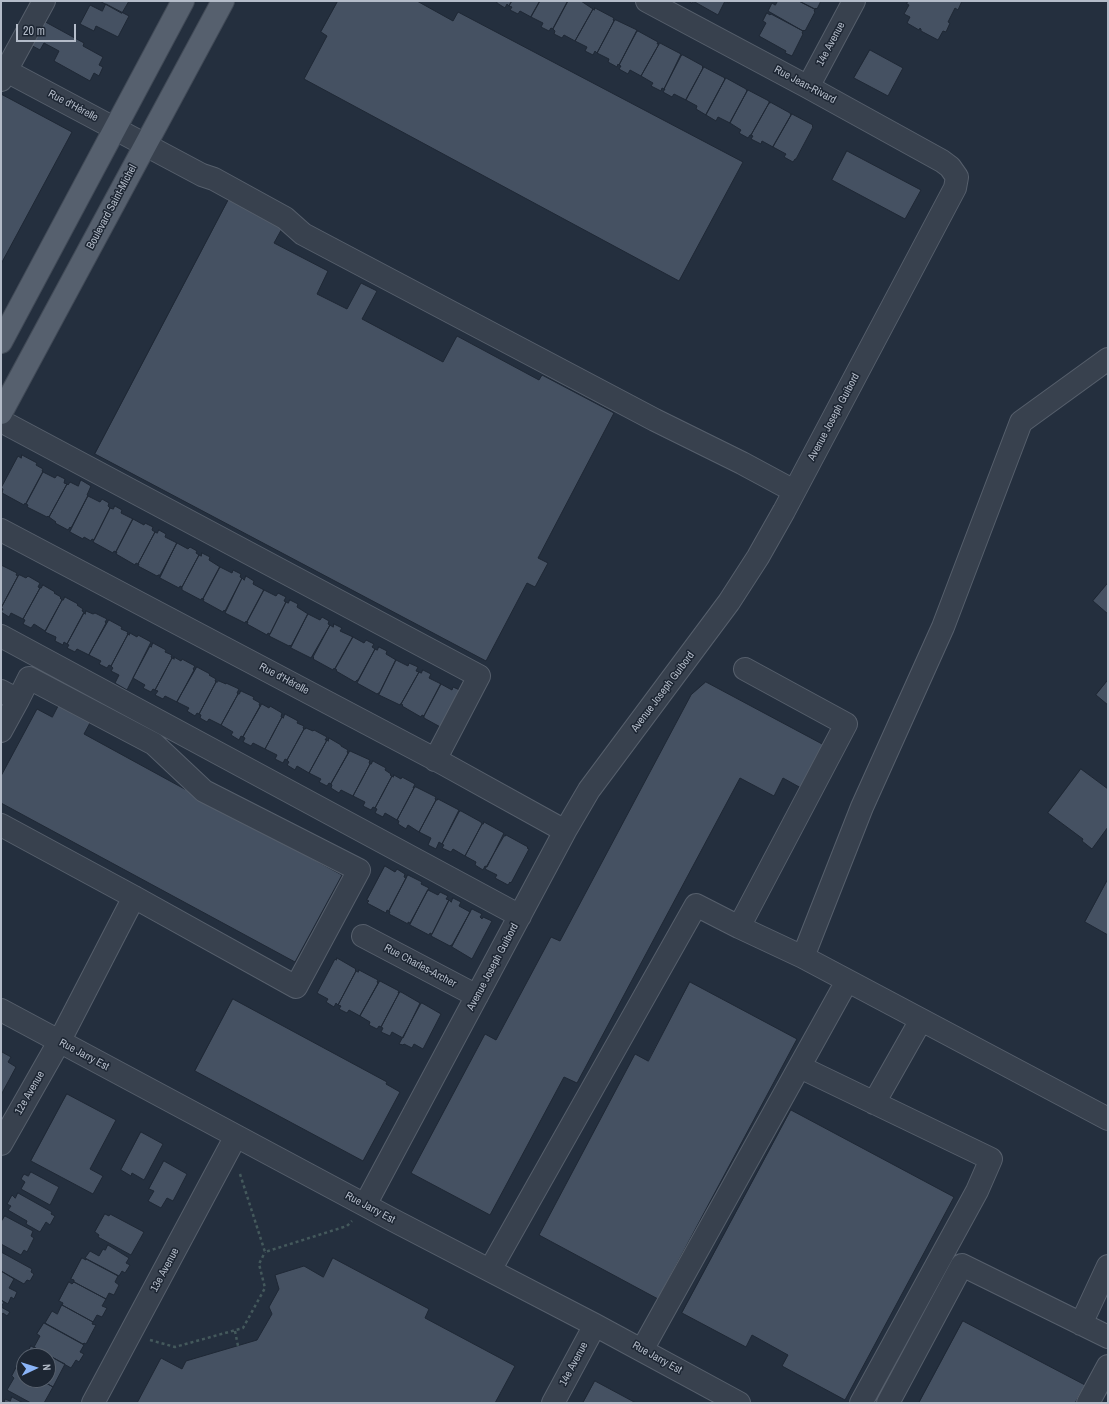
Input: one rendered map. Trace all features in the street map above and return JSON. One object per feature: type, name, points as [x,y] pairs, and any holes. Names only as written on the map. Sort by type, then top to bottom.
[{"type":"main road","points":[[1,342],[183,1]]},
{"type":"main road","name":"Boulevard Saint-Michel","points":[[1,413],[223,1]]},
{"type":"street","points":[[3,73],[44,1]]},
{"type":"street","name":"Rue Jean-Rivard","points":[[648,1],[942,161],[950,167],[957,177]]},
{"type":"street","name":"14e Avenue","points":[[808,87],[854,1]]},
{"type":"street","name":"Rue d'Hérelle","points":[[3,73],[115,128],[202,175],[214,179],[285,218],[303,234],[655,420],[742,463],[794,491]]},
{"type":"street","name":"Avenue Joseph Guibord","points":[[365,1206],[565,831],[589,790],[729,602],[758,557],[955,188],[957,177]]},
{"type":"street","points":[[803,957],[862,807],[943,627],[1021,422],[1108,359]]},
{"type":"street","points":[[1,421],[200,529],[479,676],[435,760]]},
{"type":"street","name":"Rue d'Hérelle","points":[[1,530],[435,760],[565,831]]},
{"type":"street","points":[[1,636],[520,916]]},
{"type":"street","points":[[739,927],[846,724],[745,669]]},
{"type":"street","points":[[1,731],[9,695],[29,678],[154,744],[204,791],[359,870],[296,987],[1,825]]},
{"type":"street","name":"12e Avenue","points":[[1,1144],[59,1042],[134,897]]},
{"type":"street","points":[[490,1270],[696,905],[803,957],[847,982],[1108,1119]]},
{"type":"street","name":"Rue Charles-Archer","points":[[363,936],[477,996]]},
{"type":"street","points":[[642,1350],[847,982]]},
{"type":"street","name":"Rue Jarry Est","points":[[1,1010],[365,1206],[595,1325],[739,1403]]},
{"type":"street","points":[[874,1103],[920,1020]]},
{"type":"street","points":[[800,1067],[991,1159],[977,1191],[860,1403]]},
{"type":"street","name":"13e Avenue","points":[[93,1403],[236,1136]]},
{"type":"street","points":[[888,1403],[962,1265],[1108,1337]]},
{"type":"street","points":[[1081,1324],[1108,1266]]},
{"type":"street","name":"14e Avenue","points":[[553,1403],[595,1325]]},
{"type":"street","points":[[1088,1403],[1108,1366]]},
{"type":"path","points":[[130,1334],[174,1348],[243,1328],[265,1288],[259,1264],[265,1252],[240,1173]]},
{"type":"path","points":[[265,1252],[347,1226],[365,1206]]},
{"type":"path","points":[[234,1331],[238,1346]]},
{"type":"building","points":[[100,1],[129,1],[122,13]]},
{"type":"building","points":[[338,1],[417,1],[453,21],[458,12],[743,162],[679,281],[304,79],[327,36],[321,32]]},
{"type":"building","points":[[498,1],[512,1],[509,6],[507,4],[505,8],[497,3]]},
{"type":"building","points":[[512,1],[540,1],[531,17],[520,11],[518,14],[510,10],[512,7],[509,6]]},
{"type":"building","points":[[540,1],[568,1],[553,29],[551,28],[549,31],[541,27],[543,23],[531,17]]},
{"type":"building","points":[[568,1],[581,1],[593,9],[575,41],[564,35],[562,38],[554,34],[555,31],[553,29]]},
{"type":"building","points":[[693,1],[725,1],[718,15]]},
{"type":"building","points":[[778,1],[799,1],[815,9],[815,12],[805,31],[768,11],[772,3],[775,5]]},
{"type":"building","points":[[799,1],[821,1],[817,9],[815,9]]},
{"type":"building","points":[[908,1],[962,1],[958,10],[955,8],[948,22],[950,23],[946,32],[943,31],[938,40],[921,31],[920,28],[919,30],[907,23],[910,17],[904,14],[909,5],[907,4]]},
{"type":"building","points":[[106,4],[129,16],[118,37],[96,26],[94,31],[80,24],[90,5],[102,11]]},
{"type":"building","points":[[595,8],[614,18],[614,21],[597,53],[595,51],[593,55],[585,51],[587,47],[575,41]]},
{"type":"building","points":[[767,13],[803,31],[803,34],[792,56],[759,36],[766,23],[763,21]]},
{"type":"building","points":[[40,19],[84,43],[83,46],[103,57],[99,65],[103,67],[99,76],[94,73],[90,81],[54,61],[59,51],[44,43],[40,50],[27,43]]},
{"type":"building","points":[[616,20],[637,30],[617,67],[608,62],[609,59],[597,53],[614,21]]},
{"type":"building","points":[[638,31],[659,44],[641,76],[630,70],[628,74],[619,69],[621,66],[619,65]]},
{"type":"building","points":[[660,43],[681,54],[664,89],[662,88],[661,91],[651,86],[653,83],[641,76]]},
{"type":"building","points":[[870,50],[903,68],[888,96],[854,78]]},
{"type":"building","points":[[683,55],[703,66],[686,100],[674,94],[672,97],[663,92],[681,56]]},
{"type":"building","points":[[704,67],[725,78],[706,115],[696,109],[697,106],[686,100]]},
{"type":"building","points":[[726,78],[747,91],[730,123],[718,117],[716,121],[706,115]]},
{"type":"building","points":[[748,90],[769,101],[769,103],[748,138],[739,133],[741,130],[730,123]]},
{"type":"building","points":[[1,94],[72,132],[1,264]]},
{"type":"building","points":[[770,102],[791,115],[773,147],[762,141],[761,144],[751,139],[753,136],[751,135]]},
{"type":"building","points":[[792,114],[813,125],[796,159],[793,162],[784,157],[786,154],[773,147]]},
{"type":"building","points":[[847,151],[921,190],[905,219],[832,180]]},
{"type":"building","points":[[230,197],[284,225],[274,243],[328,271],[317,294],[347,309],[361,283],[377,291],[362,319],[443,362],[457,336],[539,380],[542,375],[614,413],[538,558],[548,563],[535,587],[527,583],[486,661],[95,454]]},
{"type":"building","points":[[22,455],[37,463],[36,465],[43,469],[43,472],[26,504],[25,503],[24,505],[2,493],[3,489],[1,488],[18,456],[21,458]]},
{"type":"building","points":[[43,472],[55,478],[57,475],[65,479],[64,483],[67,484],[49,517],[27,507],[28,505],[26,504]]},
{"type":"building","points":[[81,480],[91,486],[87,495],[88,496],[71,528],[70,527],[68,530],[55,523],[56,522],[49,517],[67,484],[68,485],[70,482],[78,486]]},
{"type":"building","points":[[88,496],[100,502],[102,499],[109,503],[108,506],[110,508],[94,540],[92,539],[91,541],[84,537],[83,539],[70,532]]},
{"type":"building","points":[[115,506],[122,510],[121,513],[133,519],[116,552],[114,551],[113,553],[93,542],[110,508],[113,509]]},
{"type":"building","points":[[133,519],[144,525],[145,523],[153,527],[152,530],[155,532],[138,564],[136,563],[135,565],[116,554]]},
{"type":"building","points":[[159,530],[166,534],[165,537],[177,543],[160,575],[157,576],[138,566],[138,564],[155,532],[157,533]]},
{"type":"building","points":[[177,543],[188,549],[190,547],[197,551],[196,553],[199,555],[182,587],[180,586],[179,588],[160,578]]},
{"type":"building","points":[[202,553],[210,557],[209,560],[220,567],[203,599],[202,598],[201,600],[182,590],[182,587],[199,555],[201,556]]},
{"type":"building","points":[[1,565],[17,573],[16,575],[18,576],[1,608]]},
{"type":"building","points":[[220,567],[232,573],[233,570],[241,574],[240,577],[242,578],[225,611],[224,610],[223,612],[203,601]]},
{"type":"building","points":[[20,575],[26,578],[28,576],[40,583],[38,587],[40,588],[23,619],[11,613],[9,617],[1,612],[3,609],[1,608],[18,576]]},
{"type":"building","points":[[246,576],[254,581],[253,584],[264,590],[247,622],[246,621],[245,623],[225,613],[242,578],[244,580]]},
{"type":"building","points":[[1108,583],[1108,614],[1093,601]]},
{"type":"building","points":[[43,585],[55,592],[54,593],[61,597],[60,598],[62,600],[45,631],[34,624],[31,628],[23,624],[25,620],[23,619]]},
{"type":"building","points":[[264,590],[276,596],[278,593],[286,597],[284,601],[286,602],[270,634],[268,633],[267,635],[247,624]]},
{"type":"building","points":[[65,597],[78,604],[77,605],[83,609],[82,611],[84,612],[67,644],[64,642],[63,645],[55,641],[56,637],[45,632]]},
{"type":"building","points":[[290,600],[298,604],[297,607],[308,614],[291,646],[289,646],[269,636],[286,602],[288,603]]},
{"type":"building","points":[[86,611],[93,614],[95,613],[107,619],[89,655],[77,649],[75,652],[67,648],[69,645],[67,644]]},
{"type":"building","points":[[308,614],[320,620],[322,617],[329,621],[328,624],[330,625],[311,658],[291,648]]},
{"type":"building","points":[[109,620],[122,627],[121,629],[128,632],[128,634],[111,666],[109,665],[107,668],[99,664],[101,661],[89,655]]},
{"type":"building","points":[[334,624],[342,628],[340,631],[353,637],[333,670],[313,659],[313,657],[330,625],[333,627]]},
{"type":"building","points":[[130,633],[137,637],[138,635],[151,642],[127,690],[115,683],[119,675],[111,671],[113,668],[111,666],[128,634],[129,635]]},
{"type":"building","points":[[353,637],[364,643],[366,640],[374,644],[372,647],[375,649],[358,680],[355,682],[335,669]]},
{"type":"building","points":[[153,643],[166,650],[165,652],[172,655],[172,658],[155,690],[153,689],[151,692],[143,688],[145,685],[133,678]]},
{"type":"building","points":[[379,647],[387,651],[386,654],[396,660],[380,692],[377,694],[357,683],[375,649],[377,650]]},
{"type":"building","points":[[174,657],[181,661],[182,659],[195,666],[177,702],[165,696],[163,699],[155,695],[158,691],[155,690],[172,658],[174,659]]},
{"type":"building","points":[[396,660],[408,666],[409,663],[418,667],[416,671],[419,672],[400,705],[379,695]]},
{"type":"building","points":[[197,667],[210,674],[209,675],[216,679],[216,682],[199,714],[197,713],[195,716],[187,711],[189,708],[177,702]]},
{"type":"building","points":[[423,670],[431,674],[429,678],[441,684],[424,716],[422,715],[421,717],[401,704],[419,672],[421,673]]},
{"type":"building","points":[[1108,680],[1108,705],[1096,695]]},
{"type":"building","points":[[219,681],[239,689],[238,694],[221,725],[209,719],[207,722],[200,718],[201,715],[199,714],[216,682]]},
{"type":"building","points":[[706,682],[824,745],[801,788],[783,778],[774,796],[740,778],[577,1083],[564,1077],[490,1215],[411,1173],[485,1034],[496,1040],[551,937],[560,941],[691,695]]},
{"type":"building","points":[[441,684],[452,690],[453,687],[462,691],[444,729],[424,718]]},
{"type":"building","points":[[241,691],[254,697],[253,699],[260,703],[260,706],[243,737],[241,736],[239,740],[231,735],[233,732],[221,725]]},
{"type":"building","points":[[60,703],[91,721],[84,734],[342,875],[295,962],[1,803],[1,776],[37,709],[52,717]]},
{"type":"building","points":[[262,704],[269,708],[270,706],[282,713],[282,717],[265,749],[253,743],[251,746],[243,742],[245,738],[243,737]]},
{"type":"building","points":[[285,714],[298,721],[297,723],[304,726],[304,729],[287,760],[285,759],[283,763],[275,759],[277,755],[265,749]]},
{"type":"building","points":[[306,728],[313,731],[314,730],[327,737],[325,740],[327,740],[309,773],[297,766],[295,770],[287,765],[289,762],[287,760],[304,729]]},
{"type":"building","points":[[329,738],[348,750],[348,753],[331,784],[329,783],[327,786],[319,782],[321,779],[309,773]]},
{"type":"building","points":[[350,751],[370,760],[370,764],[353,796],[341,790],[339,793],[331,788],[331,784]]},
{"type":"building","points":[[373,761],[386,768],[385,770],[392,776],[375,808],[373,807],[371,810],[363,806],[365,802],[353,796]]},
{"type":"building","points":[[1081,769],[1108,789],[1108,827],[1092,849],[1082,841],[1083,839],[1048,813]]},
{"type":"building","points":[[394,775],[401,779],[402,777],[415,784],[397,820],[385,813],[383,817],[375,813],[377,809],[375,808],[392,776],[393,777]]},
{"type":"building","points":[[416,787],[436,797],[436,800],[419,832],[408,825],[406,829],[398,824],[399,821],[397,820],[414,788]]},
{"type":"building","points":[[438,799],[459,810],[442,844],[439,842],[436,849],[428,845],[431,838],[419,832],[436,800]]},
{"type":"building","points":[[461,811],[482,824],[465,856],[453,849],[451,852],[442,848],[444,845],[442,844],[459,812]]},
{"type":"building","points":[[484,822],[504,833],[487,867],[485,866],[483,870],[475,865],[476,862],[465,856]]},
{"type":"building","points":[[506,835],[529,849],[511,883],[510,882],[508,885],[495,878],[497,875],[485,869]]},
{"type":"building","points":[[385,866],[395,872],[397,869],[405,874],[404,877],[406,878],[389,911],[387,910],[386,913],[367,903],[369,901],[367,900]]},
{"type":"building","points":[[408,875],[422,882],[421,884],[429,888],[410,923],[408,922],[408,924],[389,914],[389,911]]},
{"type":"building","points":[[1108,879],[1108,935],[1085,922]]},
{"type":"building","points":[[428,890],[438,895],[440,892],[448,896],[446,899],[449,900],[432,934],[430,933],[429,935],[410,925]]},
{"type":"building","points":[[453,898],[461,902],[459,906],[470,912],[452,945],[450,946],[431,936],[449,900],[451,902]]},
{"type":"building","points":[[472,909],[482,914],[480,917],[482,919],[483,917],[492,921],[472,959],[452,947]]},
{"type":"building","points":[[337,958],[356,969],[356,971],[338,1005],[336,1003],[334,1007],[326,1002],[328,999],[317,993],[335,959],[336,960]]},
{"type":"building","points":[[359,970],[378,980],[378,983],[360,1016],[349,1010],[347,1013],[339,1009],[341,1006],[338,1005],[356,971],[358,972]]},
{"type":"building","points":[[380,981],[399,991],[399,993],[381,1027],[379,1026],[377,1029],[369,1025],[370,1022],[360,1016]]},
{"type":"building","points":[[690,982],[797,1039],[658,1299],[539,1235],[635,1054],[648,1061]]},
{"type":"building","points":[[401,992],[420,1003],[403,1038],[392,1032],[390,1036],[381,1032],[383,1028],[381,1027],[399,993]]},
{"type":"building","points":[[233,999],[387,1082],[386,1084],[400,1092],[363,1161],[195,1071]]},
{"type":"building","points":[[422,1003],[441,1014],[423,1049],[414,1044],[412,1048],[404,1044],[399,1044],[420,1005]]},
{"type":"building","points":[[2,1052],[11,1057],[8,1062],[16,1067],[1,1095]]},
{"type":"building","points":[[67,1094],[116,1120],[90,1169],[103,1176],[93,1194],[31,1161]]},
{"type":"building","points":[[791,1110],[954,1197],[845,1400],[782,1366],[788,1355],[752,1335],[746,1347],[682,1313]]},
{"type":"building","points":[[141,1132],[163,1144],[144,1180],[132,1173],[131,1176],[121,1170]]},
{"type":"building","points":[[164,1161],[187,1174],[173,1201],[167,1198],[161,1208],[148,1201],[154,1191],[149,1189]]},
{"type":"building","points":[[31,1172],[59,1187],[50,1205],[21,1189],[25,1182],[21,1179],[24,1174],[28,1176]]},
{"type":"building","points":[[18,1193],[52,1212],[51,1214],[55,1216],[50,1225],[46,1222],[40,1232],[26,1224],[27,1221],[8,1210],[11,1206],[7,1204],[12,1195],[15,1198]]},
{"type":"building","points":[[105,1214],[109,1216],[110,1214],[144,1232],[131,1255],[98,1237],[99,1235],[95,1232]]},
{"type":"building","points":[[5,1216],[33,1231],[31,1236],[34,1238],[27,1252],[24,1250],[21,1255],[1,1244],[1,1222]]},
{"type":"building","points":[[108,1245],[129,1258],[126,1263],[130,1265],[125,1273],[122,1271],[119,1276],[85,1258],[90,1251],[99,1256],[103,1249],[105,1250]]},
{"type":"building","points":[[1,1252],[32,1269],[31,1272],[34,1274],[30,1281],[27,1280],[24,1284],[1,1271]]},
{"type":"building","points":[[82,1258],[118,1276],[115,1282],[119,1285],[114,1295],[109,1293],[106,1299],[71,1279]]},
{"type":"building","points":[[333,1258],[429,1309],[425,1318],[515,1366],[495,1403],[137,1403],[161,1358],[182,1369],[186,1361],[257,1340],[272,1314],[269,1307],[279,1289],[275,1275],[304,1266],[323,1277]]},
{"type":"building","points":[[1,1271],[14,1279],[9,1288],[17,1292],[14,1299],[11,1297],[8,1304],[1,1300]]},
{"type":"building","points":[[69,1282],[72,1284],[74,1282],[106,1299],[102,1306],[107,1308],[102,1317],[97,1315],[93,1322],[62,1305],[63,1303],[59,1301]]},
{"type":"building","points":[[1,1300],[4,1302],[1,1307]]},
{"type":"building","points":[[62,1305],[96,1325],[86,1344],[83,1344],[45,1323],[52,1311],[57,1314]]},
{"type":"building","points":[[1,1307],[10,1312],[7,1316],[3,1313],[1,1316]]},
{"type":"building","points":[[963,1321],[1085,1385],[1075,1403],[919,1403]]},
{"type":"building","points":[[44,1323],[84,1345],[80,1352],[84,1354],[79,1362],[76,1360],[71,1368],[56,1359],[56,1348],[34,1347],[40,1336],[37,1334]]},
{"type":"building","points":[[56,1359],[65,1364],[56,1381]]},
{"type":"building","points":[[16,1368],[16,1388],[52,1388],[44,1403],[31,1403],[7,1390],[14,1378],[12,1376]]},
{"type":"building","points":[[595,1381],[636,1403],[583,1403]]},
{"type":"building","points":[[12,1397],[23,1403],[4,1403],[5,1399],[10,1401]]}]
